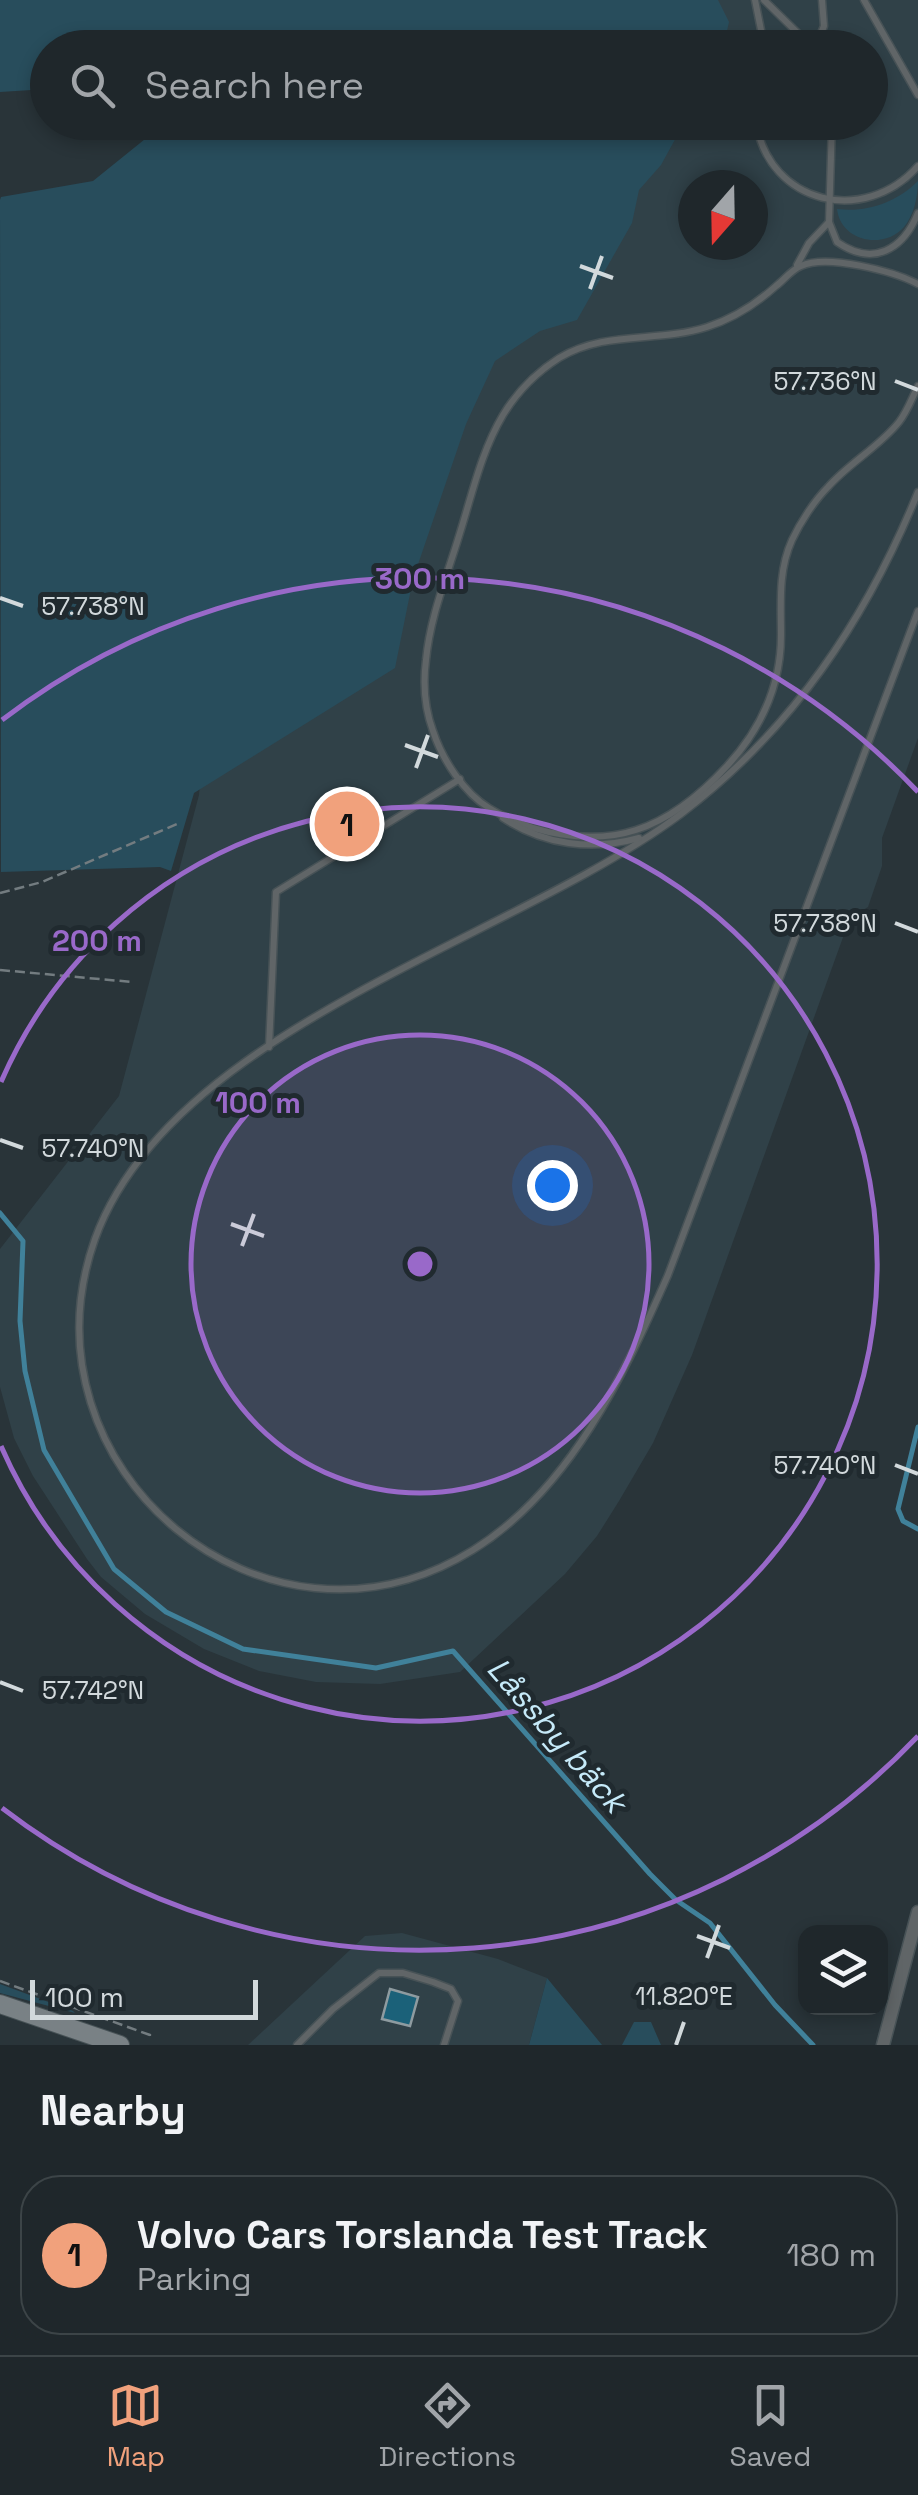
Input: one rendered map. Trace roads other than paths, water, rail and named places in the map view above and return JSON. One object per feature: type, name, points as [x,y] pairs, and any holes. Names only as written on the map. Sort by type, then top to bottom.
[{"type":"street","points":[[883,2045],[918,1912]]},
{"type":"street","points":[[0,2004],[120,2045]]},
{"type":"lane","points":[[754,0],[759,30]]},
{"type":"lane","points":[[764,0],[795,30]]},
{"type":"lane","points":[[822,0],[822,30]]},
{"type":"lane","points":[[864,0],[881,30]]},
{"type":"lane","points":[[888,42],[918,95]]},
{"type":"lane","points":[[762,140],[782,175],[798,188],[830,200],[878,196],[896,187],[918,166]]},
{"type":"lane","points":[[832,140],[829,222],[837,242],[866,256],[885,252],[918,212]]},
{"type":"lane","points":[[654,832],[616,844],[569,843],[532,834],[490,809],[460,778],[432,730],[426,700],[426,657],[437,607],[482,459],[510,405],[537,375],[566,354],[609,338],[705,328],[748,308],[796,268],[809,243],[829,222]]},
{"type":"lane","points":[[796,268],[817,262],[836,263],[895,274],[918,284]]},
{"type":"lane","points":[[490,809],[561,834],[584,838],[617,836],[646,827],[673,812],[724,770],[759,723],[776,680],[781,583],[792,541],[827,487],[899,422],[918,386]]},
{"type":"lane","points":[[918,492],[877,584],[841,644],[782,722],[722,780],[654,832],[557,890],[333,1007],[269,1047],[216,1085],[153,1143],[120,1187],[105,1215],[88,1264],[80,1308],[80,1350],[90,1406],[100,1432],[127,1481],[165,1522],[211,1554],[263,1577],[290,1584],[346,1588],[401,1580],[454,1561],[501,1530],[522,1512],[576,1448],[632,1350],[700,1196],[918,611]]},
{"type":"lane","points":[[269,1047],[276,892],[460,778]]},
{"type":"lane","points":[[297,2045],[379,1972],[403,1973],[451,1989],[458,2000],[444,2045]]},
{"type":"waterway","name":"Låssby bäck","points":[[0,1213],[23,1241],[20,1321],[25,1371],[44,1450],[114,1569],[166,1612],[243,1649],[376,1668],[453,1651],[650,1874],[676,1900],[710,1923],[775,2005],[813,2045]]},
{"type":"waterway","points":[[918,1427],[898,1509],[903,1521],[918,1529]]},
{"type":"place","name":"Volvo Cars Torslanda Test Track","points":[[347,824]]}]
